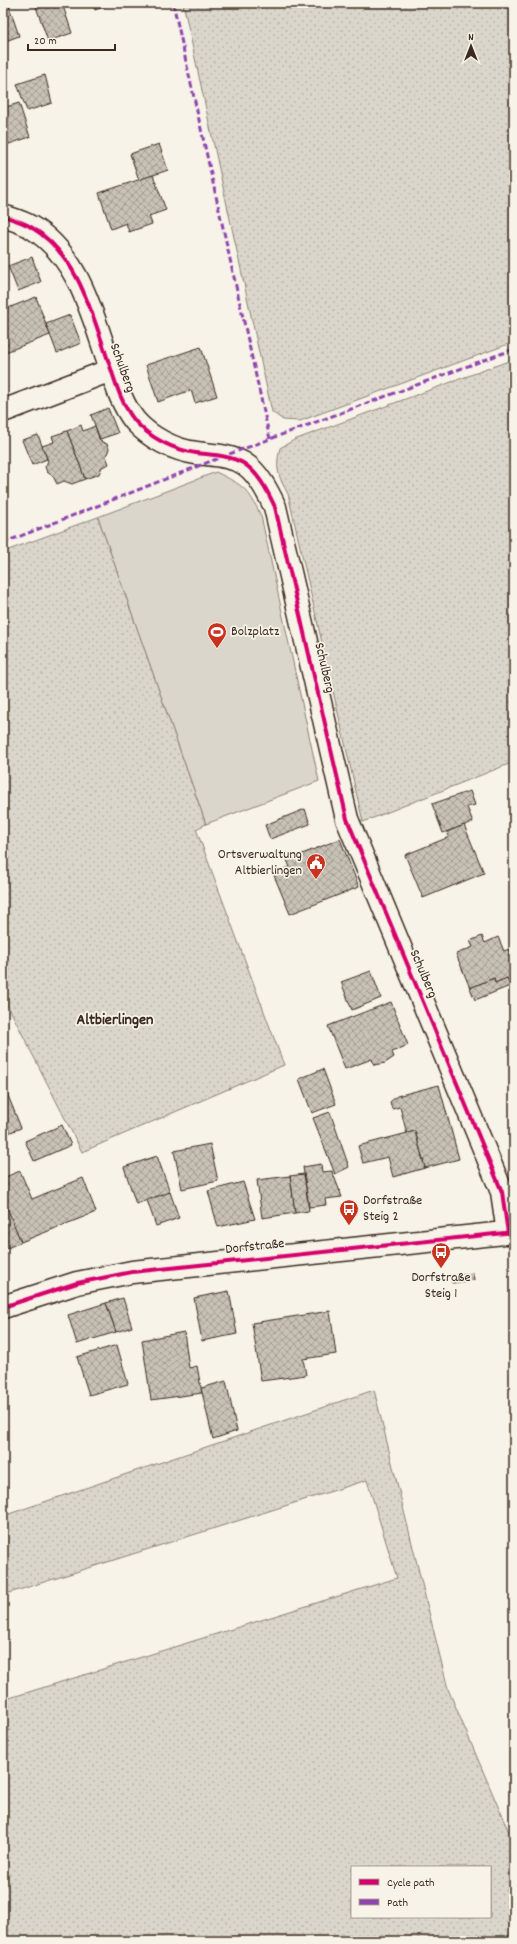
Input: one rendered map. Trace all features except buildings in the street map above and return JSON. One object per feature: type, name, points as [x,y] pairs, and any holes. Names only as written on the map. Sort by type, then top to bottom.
[{"type":"street","name":"Schulberg","points":[[3,216],[31,226],[58,248],[76,274],[121,399],[136,421],[156,439],[194,453],[224,456],[244,464],[268,490],[275,507],[347,819],[502,1192],[511,1232]]},
{"type":"street","name":"Schulberg","points":[[3,411],[111,370]]},
{"type":"street","name":"Dorfstraße","points":[[3,1307],[77,1283],[132,1272],[511,1232]]},
{"type":"shaded area","points":[[183,3],[514,3],[514,342],[300,421],[283,420],[272,412]]},
{"type":"shaded area","points":[[514,359],[514,762],[363,822],[288,494],[278,472],[280,448],[294,440]]},
{"type":"shaded area","name":"Bolzplatz","points":[[216,472],[244,489],[252,499],[261,516],[319,781],[206,824],[98,517]]},
{"type":"shaded area","points":[[98,517],[206,824],[196,829],[284,1065],[82,1152],[3,996],[3,552]]},
{"type":"shaded area","points":[[374,1390],[448,1689],[514,1844],[514,1941],[3,1941],[3,1700],[397,1578],[367,1480],[3,1595],[3,1516]]},
{"type":"marked path","points":[[173,3],[270,439]]},
{"type":"marked path","points":[[3,543],[224,456],[514,349]]},
{"type":"cycle path","points":[[3,216],[28,225],[48,239],[62,254],[73,271],[91,309],[121,396],[135,421],[155,438],[171,446],[196,453],[226,457],[243,463],[258,477],[275,507],[347,819],[502,1192],[508,1233]]},
{"type":"cycle path","points":[[3,1307],[77,1283],[132,1272],[514,1232]]},
{"type":"place","name":"Bolzplatz","points":[[217,649]]},
{"type":"place","name":"Ortsverwaltung Altbierlingen","points":[[316,880]]},
{"type":"place","name":"Dorfstraße Steig 2","points":[[349,1226]]},
{"type":"place","name":"Dorfstraße Steig 1","points":[[441,1269]]},
{"type":"district","name":"Altbierlingen","points":[[115,1020]]}]
